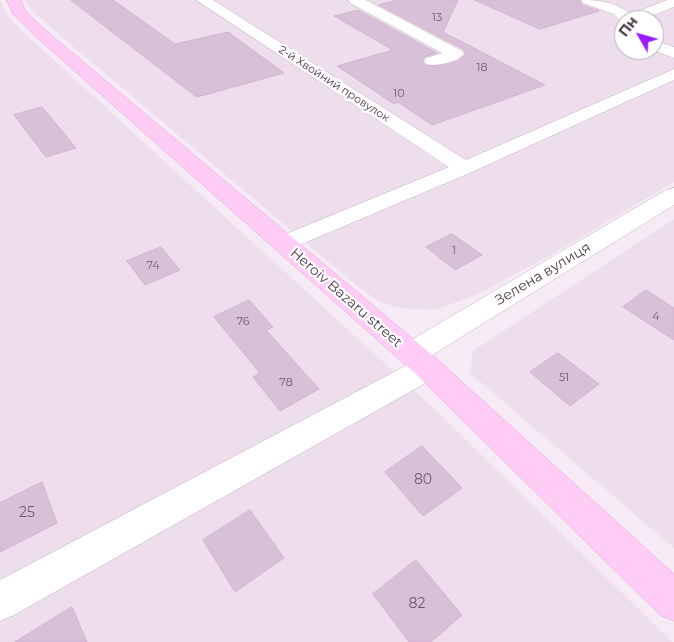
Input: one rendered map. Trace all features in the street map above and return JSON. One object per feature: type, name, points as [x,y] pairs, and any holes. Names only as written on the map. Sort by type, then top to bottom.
[{"type":"main road","name":"Heroiv Bazaru street","points":[[14,0],[19,12],[38,31],[420,361],[674,601]]},
{"type":"street","name":"2-й Хвойний провулок","points":[[203,0],[465,168]]},
{"type":"street","points":[[355,0],[456,54],[432,61]]},
{"type":"street","points":[[588,0],[615,10]]},
{"type":"street","points":[[657,10],[674,2]]},
{"type":"street","points":[[283,244],[465,168],[674,74]]},
{"type":"street","name":"Зелена вулиця","points":[[0,601],[420,361],[674,194]]},
{"type":"shaded area","points":[[0,0],[6,14],[21,30],[439,413],[672,642],[0,642]]},
{"type":"shaded area","points":[[26,0],[674,0],[674,182],[549,256],[474,296],[434,310],[401,308],[382,303],[361,289],[31,10]]},
{"type":"shaded area","points":[[674,219],[674,548],[470,373],[473,351]]},
{"type":"building","points":[[71,0],[113,0],[175,44],[228,32],[284,73],[197,97]]},
{"type":"building","points":[[397,0],[458,0],[443,32],[545,85],[432,125],[398,102],[394,104],[337,66],[393,50],[334,16],[358,10],[437,53],[424,57],[422,62],[426,66],[447,65],[458,61],[466,54],[463,49],[379,5]]},
{"type":"building","points":[[475,0],[579,0],[582,5],[599,11],[540,29]]},
{"type":"building","points":[[42,107],[76,148],[46,157],[14,115]]},
{"type":"building","points":[[452,234],[482,255],[455,270],[426,247]]},
{"type":"building","points":[[161,247],[180,270],[145,285],[127,261]]},
{"type":"building","points":[[646,290],[674,308],[674,340],[623,307]]},
{"type":"building","points":[[249,300],[273,327],[266,330],[319,389],[280,411],[253,377],[260,373],[214,317]]},
{"type":"building","points":[[558,353],[599,384],[570,406],[530,372]]},
{"type":"building","points":[[422,446],[462,488],[423,516],[385,472]]},
{"type":"building","points":[[42,482],[57,523],[0,552],[0,503]]},
{"type":"building","points":[[250,510],[284,558],[235,592],[203,540]]},
{"type":"building","points":[[416,560],[462,615],[431,642],[409,642],[373,594]]},
{"type":"building","points":[[72,607],[87,642],[15,642]]}]
